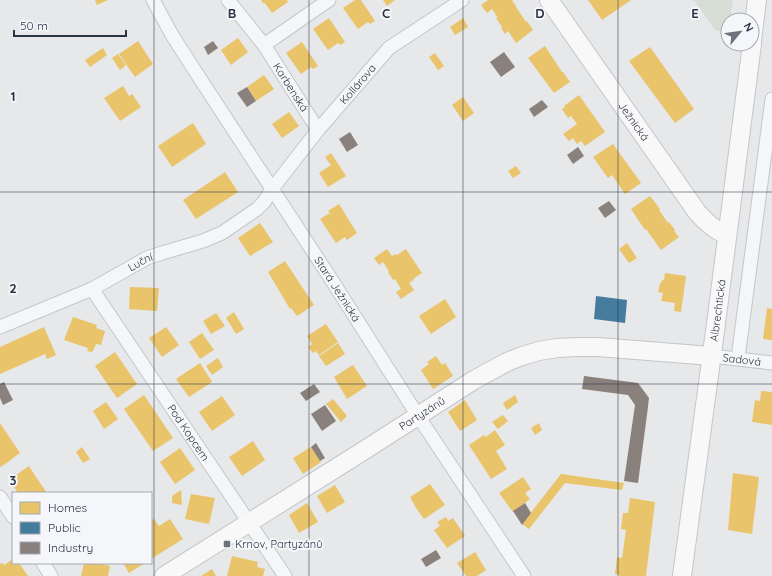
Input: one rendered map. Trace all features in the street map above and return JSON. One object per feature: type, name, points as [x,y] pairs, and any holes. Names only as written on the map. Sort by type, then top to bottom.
[{"type":"street","name":"Stará Ježnická","points":[[153,0],[172,35],[331,279],[418,416],[524,576]]},
{"type":"street","name":"Karbenská","points":[[228,0],[264,45],[318,130]]},
{"type":"street","points":[[264,45],[329,0]]},
{"type":"street","name":"Kollárova","points":[[272,189],[318,130],[389,48],[462,0]]},
{"type":"street","name":"Ježnická","points":[[548,0],[697,212],[707,223],[727,234]]},
{"type":"street","points":[[756,12],[757,0]]},
{"type":"street","name":"Albrechtická","points":[[682,576],[751,52]]},
{"type":"street","points":[[738,358],[772,99]]},
{"type":"street","name":"Luční","points":[[0,327],[92,289],[147,258],[203,241],[222,233],[257,209],[264,202],[272,189]]},
{"type":"street","name":"Pod Kopcem","points":[[92,289],[285,576]]},
{"type":"street","name":"Partyzánů","points":[[164,576],[490,371],[507,362],[539,351],[557,348],[598,347],[711,356]]},
{"type":"street","name":"Sadová","points":[[711,356],[772,362]]},
{"type":"street","points":[[0,497],[12,516]]},
{"type":"street","points":[[43,564],[51,576]]},
{"type":"shaded area","points":[[694,0],[733,0],[731,12],[720,12],[720,31],[715,30]]},
{"type":"building: Homes","points":[[95,0],[108,0],[97,5]]},
{"type":"building: Homes","points":[[261,0],[287,0],[288,2],[272,13]]},
{"type":"building: Homes","points":[[355,0],[361,0],[375,21],[370,24],[368,22],[358,29],[343,8]]},
{"type":"building: Homes","points":[[383,0],[395,0],[387,6]]},
{"type":"building: Homes","points":[[488,0],[512,0],[533,30],[516,43],[508,31],[505,34],[492,9],[487,13],[481,5]]},
{"type":"building: Homes","points":[[588,0],[631,0],[602,20]]},
{"type":"building: Homes","points":[[329,18],[345,42],[340,45],[338,43],[328,50],[313,29]]},
{"type":"building: Homes","points":[[463,18],[468,27],[455,35],[450,27]]},
{"type":"building: Homes","points":[[238,38],[248,52],[231,65],[221,50]]},
{"type":"building: Homes","points":[[138,41],[153,64],[135,77],[119,54]]},
{"type":"building: Homes","points":[[302,42],[318,66],[313,69],[311,67],[301,74],[286,53]]},
{"type":"building: Homes","points":[[545,46],[570,82],[554,93],[528,58]]},
{"type":"building: Homes","points":[[650,47],[694,109],[675,123],[629,61]]},
{"type":"building: Homes","points":[[103,48],[107,55],[90,67],[85,60]]},
{"type":"building: Homes","points":[[435,53],[444,66],[438,70],[429,57]]},
{"type":"building: Homes","points":[[118,54],[126,65],[120,70],[112,58]]},
{"type":"building: Homes","points":[[264,75],[274,89],[256,101],[247,87]]},
{"type":"building: Homes","points":[[123,86],[129,96],[132,94],[141,107],[120,121],[104,98]]},
{"type":"building: Homes","points":[[579,95],[605,132],[585,146],[581,141],[577,144],[573,138],[569,141],[563,134],[577,124],[571,116],[568,118],[562,109]]},
{"type":"building: Homes","points":[[463,97],[474,113],[463,121],[452,105]]},
{"type":"building: Homes","points":[[289,112],[299,126],[282,138],[272,124]]},
{"type":"building: Homes","points":[[193,123],[206,144],[172,167],[158,146]]},
{"type":"building: Homes","points":[[613,144],[641,183],[625,194],[612,175],[608,178],[593,157]]},
{"type":"building: Homes","points":[[331,153],[346,176],[328,187],[319,173],[331,165],[325,157]]},
{"type":"building: Homes","points":[[516,166],[521,173],[513,178],[508,171]]},
{"type":"building: Homes","points":[[225,172],[238,192],[196,219],[183,200]]},
{"type":"building: Homes","points":[[650,196],[679,237],[661,250],[631,209]]},
{"type":"building: Homes","points":[[339,204],[357,233],[347,240],[345,237],[336,243],[320,219],[330,213],[328,211]]},
{"type":"building: Homes","points":[[260,223],[273,242],[250,256],[238,238]]},
{"type":"building: Homes","points":[[627,243],[637,258],[629,263],[619,249]]},
{"type":"building: Homes","points":[[387,249],[392,256],[397,255],[406,249],[422,273],[409,283],[414,290],[401,299],[396,292],[401,289],[395,279],[393,280],[383,262],[379,265],[374,258]]},
{"type":"building: Homes","points":[[285,261],[314,305],[297,316],[291,308],[290,309],[268,272]]},
{"type":"building: Homes","points":[[665,273],[686,276],[681,312],[674,311],[675,303],[661,301],[663,293],[658,292],[660,283],[664,280]]},
{"type":"building: Homes","points":[[130,287],[159,288],[157,311],[129,309]]},
{"type":"building: Homes","points":[[445,299],[456,317],[431,334],[419,316]]},
{"type":"building: Homes","points":[[767,308],[772,309],[772,340],[763,339]]},
{"type":"building: Homes","points":[[234,312],[244,329],[236,334],[226,318]]},
{"type":"building: Homes","points":[[216,313],[225,326],[211,334],[203,321]]},
{"type":"building: Homes","points":[[73,317],[97,325],[96,328],[105,331],[101,345],[96,344],[92,352],[87,351],[88,348],[64,340]]},
{"type":"building: Homes","points":[[326,324],[338,342],[319,355],[316,351],[313,353],[308,347],[312,344],[307,336]]},
{"type":"building: Homes","points":[[44,327],[56,355],[47,359],[45,354],[0,374],[0,347]]},
{"type":"building: Homes","points":[[166,327],[179,345],[162,357],[149,338]]},
{"type":"building: Homes","points":[[202,333],[214,350],[200,359],[189,342]]},
{"type":"building: Homes","points":[[338,343],[345,354],[326,366],[319,356]]},
{"type":"building: Homes","points":[[115,352],[137,384],[117,398],[95,366]]},
{"type":"building: Homes","points":[[436,356],[442,365],[445,363],[453,376],[433,389],[421,370],[429,364],[427,362]]},
{"type":"building: Homes","points":[[218,358],[223,367],[212,375],[206,366]]},
{"type":"building: Homes","points":[[200,363],[212,382],[189,397],[176,379]]},
{"type":"building: Homes","points":[[353,365],[367,386],[347,399],[334,377]]},
{"type":"building: Homes","points":[[761,391],[772,392],[772,425],[752,422],[755,400],[760,401]]},
{"type":"building: Homes","points":[[144,395],[173,438],[153,451],[124,409]]},
{"type":"building: Homes","points":[[515,395],[518,402],[507,410],[503,403]]},
{"type":"building: Homes","points":[[222,396],[235,415],[212,431],[199,412]]},
{"type":"building: Homes","points":[[333,399],[347,416],[341,422],[326,404]]},
{"type":"building: Homes","points":[[465,400],[477,420],[460,431],[448,412]]},
{"type":"building: Homes","points":[[106,402],[118,419],[104,429],[93,411]]},
{"type":"building: Homes","points":[[503,415],[508,421],[498,429],[492,422]]},
{"type":"building: Homes","points":[[0,423],[20,453],[1,467],[0,466]]},
{"type":"building: Homes","points":[[539,423],[542,430],[535,435],[531,428]]},
{"type":"building: Homes","points":[[495,430],[505,445],[496,451],[507,469],[491,479],[469,445],[484,435],[486,437]]},
{"type":"building: Homes","points":[[253,441],[265,460],[242,476],[229,457]]},
{"type":"building: Homes","points":[[82,447],[90,459],[83,463],[76,452]]},
{"type":"building: Homes","points":[[311,447],[321,462],[303,474],[293,458]]},
{"type":"building: Homes","points":[[180,448],[195,470],[175,484],[160,462]]},
{"type":"building: Homes","points":[[29,466],[46,492],[17,492],[9,480]]},
{"type":"building: Homes","points":[[733,473],[759,477],[752,534],[728,530]]},
{"type":"building: Homes","points":[[561,474],[624,483],[622,490],[565,483],[529,529],[522,524]]},
{"type":"building: Homes","points":[[523,477],[531,489],[525,493],[530,499],[513,512],[499,493]]},
{"type":"building: Homes","points":[[430,484],[445,505],[424,519],[410,497]]},
{"type":"building: Homes","points":[[335,485],[345,502],[327,513],[317,496]]},
{"type":"building: Homes","points":[[181,490],[182,505],[172,503],[172,496]]},
{"type":"building: Homes","points":[[191,494],[215,498],[209,524],[185,519]]},
{"type":"building: Homes","points":[[630,498],[655,502],[646,576],[619,576],[620,575],[615,574],[617,557],[622,558],[626,530],[621,529],[623,513],[628,513]]},
{"type":"building: Homes","points":[[307,503],[318,522],[299,533],[289,515]]},
{"type":"building: Homes","points":[[446,517],[448,521],[453,518],[465,536],[447,548],[434,530],[440,526],[437,522]]},
{"type":"building: Homes","points":[[154,519],[159,526],[170,519],[183,539],[152,558],[152,520]]},
{"type":"building: Homes","points":[[475,552],[486,570],[477,576],[466,576],[457,563]]},
{"type":"building: Homes","points":[[232,556],[258,562],[257,567],[265,569],[263,576],[227,576]]},
{"type":"building: Homes","points":[[12,560],[12,564],[20,564],[28,576],[0,576],[0,564],[2,563],[4,565]]},
{"type":"building: Homes","points":[[84,564],[101,564],[110,566],[108,576],[81,576]]},
{"type":"building: Homes","points":[[124,564],[143,564],[129,573]]},
{"type":"building: Homes","points":[[212,569],[216,576],[201,576]]},
{"type":"building: Public","points":[[596,296],[627,300],[625,323],[594,319]]},
{"type":"building: Industry","points":[[213,41],[218,48],[208,55],[204,47]]},
{"type":"building: Industry","points":[[504,52],[515,67],[501,77],[490,62]]},
{"type":"building: Industry","points":[[247,87],[256,101],[247,107],[237,93]]},
{"type":"building: Industry","points":[[542,100],[548,107],[534,117],[529,109]]},
{"type":"building: Industry","points":[[350,132],[358,145],[347,152],[339,139]]},
{"type":"building: Industry","points":[[578,147],[584,156],[573,164],[567,155]]},
{"type":"building: Industry","points":[[609,201],[616,210],[605,218],[598,208]]},
{"type":"building: Industry","points":[[584,376],[638,383],[649,398],[638,483],[624,481],[635,405],[628,395],[582,389]]},
{"type":"building: Industry","points":[[4,382],[13,400],[3,405],[0,398],[0,384]]},
{"type":"building: Industry","points":[[314,384],[320,392],[306,401],[300,393]]},
{"type":"building: Industry","points":[[325,405],[336,421],[322,431],[311,414]]},
{"type":"building: Industry","points":[[316,443],[325,458],[320,461],[311,447]]},
{"type":"building: Industry","points":[[525,503],[531,513],[522,525],[513,511]]},
{"type":"building: Industry","points":[[436,550],[441,558],[426,567],[421,559]]},
{"type":"place","name":"Krnov, Partyzánů","points":[[227,544]]}]
